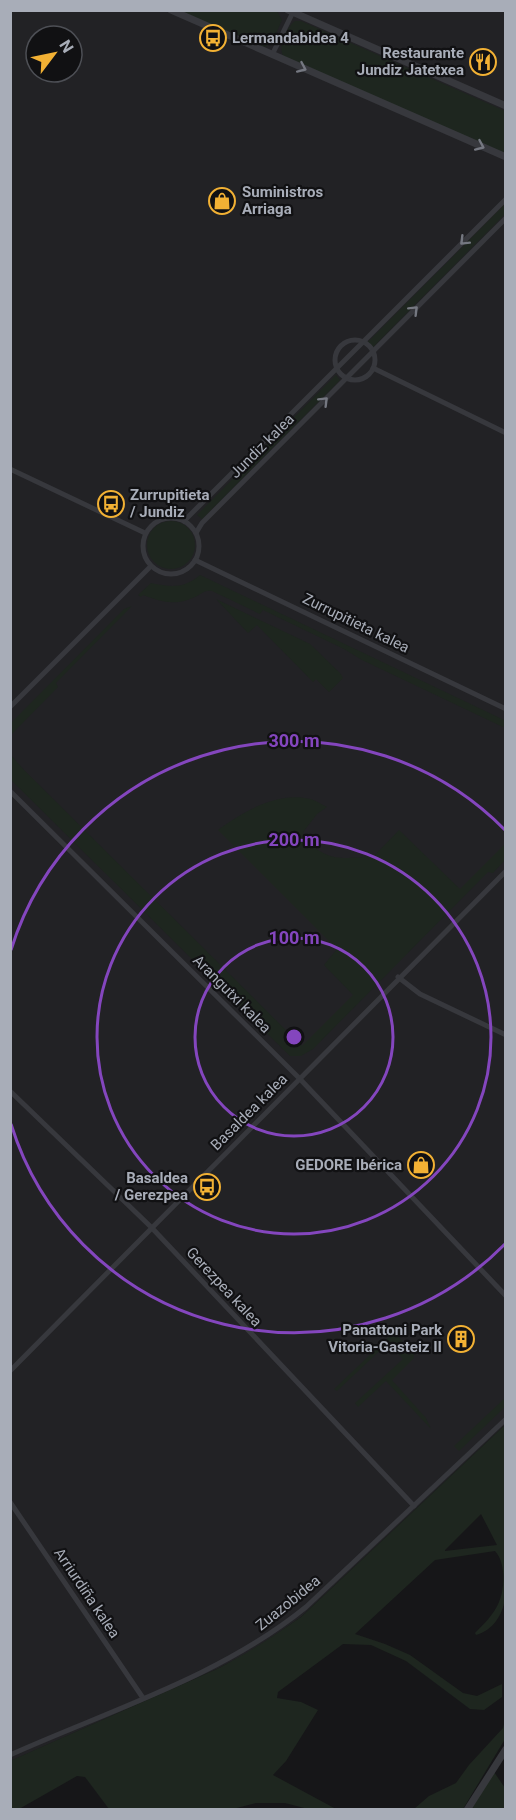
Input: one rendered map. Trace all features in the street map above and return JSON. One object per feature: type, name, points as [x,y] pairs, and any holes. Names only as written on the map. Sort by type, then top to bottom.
[{"type":"street","points":[[171,10],[506,157]]},
{"type":"street","points":[[272,55],[291,11],[506,106]]},
{"type":"street","name":"Jundiz kalea","points":[[184,521],[506,199]]},
{"type":"street","name":"Jundiz kalea","points":[[196,533],[202,523],[506,218]]},
{"type":"street","name":"Jundiz kalea","points":[[337,369],[335,360],[340,348],[350,342],[363,342]]},
{"type":"street","points":[[363,342],[373,352],[375,363],[373,368],[506,433]]},
{"type":"street","name":"Jundiz kalea","points":[[346,378],[359,380],[370,373],[373,368]]},
{"type":"street","points":[[337,369],[346,378]]},
{"type":"street","points":[[10,469],[145,533]]},
{"type":"street","points":[[171,518],[184,521],[196,533],[199,546],[195,560],[186,569],[174,574],[162,573],[151,566],[144,554],[145,533],[153,523],[159,520],[171,518]]},
{"type":"street","name":"Zurrupitieta kalea","points":[[195,560],[506,709]]},
{"type":"street","points":[[10,707],[151,566]]},
{"type":"street","name":"Arangutxi kalea","points":[[10,791],[299,1078],[506,1296]]},
{"type":"street","name":"Basaldea kalea","points":[[10,1371],[398,977],[506,871]]},
{"type":"street","points":[[398,977],[420,993],[506,1035]]},
{"type":"street","name":"Gerezpea kalea","points":[[10,1091],[151,1227],[414,1506]]},
{"type":"street","name":"Zuazobidea","points":[[10,1755],[219,1663],[278,1630],[306,1607],[506,1419]]},
{"type":"street","name":"Arriurdiña kalea","points":[[10,1502],[142,1698]]},
{"type":"street","points":[[467,1809],[506,1749]]},
{"type":"shaded area","points":[[11,11],[505,11],[505,1425],[301,1617],[250,1652],[11,1761]]},
{"type":"shaded area","points":[[180,11],[277,11],[282,20],[272,43],[265,47]]},
{"type":"shaded area","points":[[295,21],[301,21],[505,111],[505,154],[283,56],[284,37]]},
{"type":"shaded area","points":[[505,204],[505,214],[373,347],[368,342]]},
{"type":"shaded area","points":[[336,375],[340,380],[202,519],[197,515]]},
{"type":"shaded area","points":[[171,521],[188,528],[195,545],[188,562],[171,569],[154,562],[147,545],[154,528]]},
{"type":"shaded area","points":[[200,575],[504,720],[505,725],[503,727],[362,660],[263,610],[260,614],[212,591],[175,602],[138,595],[151,583],[177,586],[188,583]]},
{"type":"shaded area","points":[[216,599],[310,644],[343,678],[329,692],[316,679],[313,682],[257,625],[248,633]]},
{"type":"shaded area","points":[[132,606],[56,683],[58,687],[11,735],[11,723],[124,609]]},
{"type":"shaded area","points":[[10,754],[302,1046],[353,995],[324,965],[337,949],[218,830],[238,816],[261,805],[298,797],[327,807],[317,814],[304,831],[302,838],[328,855],[343,858],[374,856],[399,830],[460,889],[505,844],[505,860],[493,873],[488,872],[313,1049],[301,1056],[290,1056],[11,780]]},
{"type":"shaded area","points":[[394,1332],[414,1354],[414,1358],[392,1380],[426,1418],[431,1429],[386,1381],[358,1407],[355,1403],[403,1359],[388,1343],[337,1391],[334,1389]]},
{"type":"shaded area","points":[[505,1398],[505,1407],[459,1451],[454,1446]]},
{"type":"shaded area","points":[[505,1425],[505,1599],[496,1622],[487,1630],[476,1635],[475,1633],[494,1611],[501,1596],[503,1569],[495,1551],[435,1560],[355,1634],[410,1655],[463,1693],[477,1696],[502,1684],[502,1697],[484,1710],[470,1709],[406,1661],[371,1645],[343,1644],[278,1692],[277,1698],[301,1702],[318,1710],[286,1761],[273,1775],[336,1809],[308,1809],[285,1803],[256,1803],[229,1810],[109,1809],[85,1777],[77,1776],[19,1809],[11,1809],[10,1761],[217,1669],[260,1645],[301,1617]],"holes":[[[481,1514],[497,1545],[445,1551]]]},
{"type":"shaded area","points":[[505,1720],[505,1739],[463,1809],[414,1809],[429,1796],[456,1783],[469,1765],[503,1728]]},
{"type":"shaded area","points":[[494,1772],[505,1788],[505,1809],[471,1810]]},
{"type":"place","name":"Lermandabidea 4","points":[[213,38]]},
{"type":"place","name":"Restaurante Jundiz Jatetxea","points":[[483,62]]},
{"type":"place","name":"Suministros Arriaga","points":[[222,201]]},
{"type":"place","name":"Zurrupitieta / Jundiz","points":[[111,504]]},
{"type":"place","name":"GEDORE Ibérica","points":[[421,1165]]},
{"type":"place","name":"Basaldea / Gerezpea","points":[[207,1187]]},
{"type":"place","name":"Panattoni Park Vitoria-Gasteiz II","points":[[461,1339]]}]
